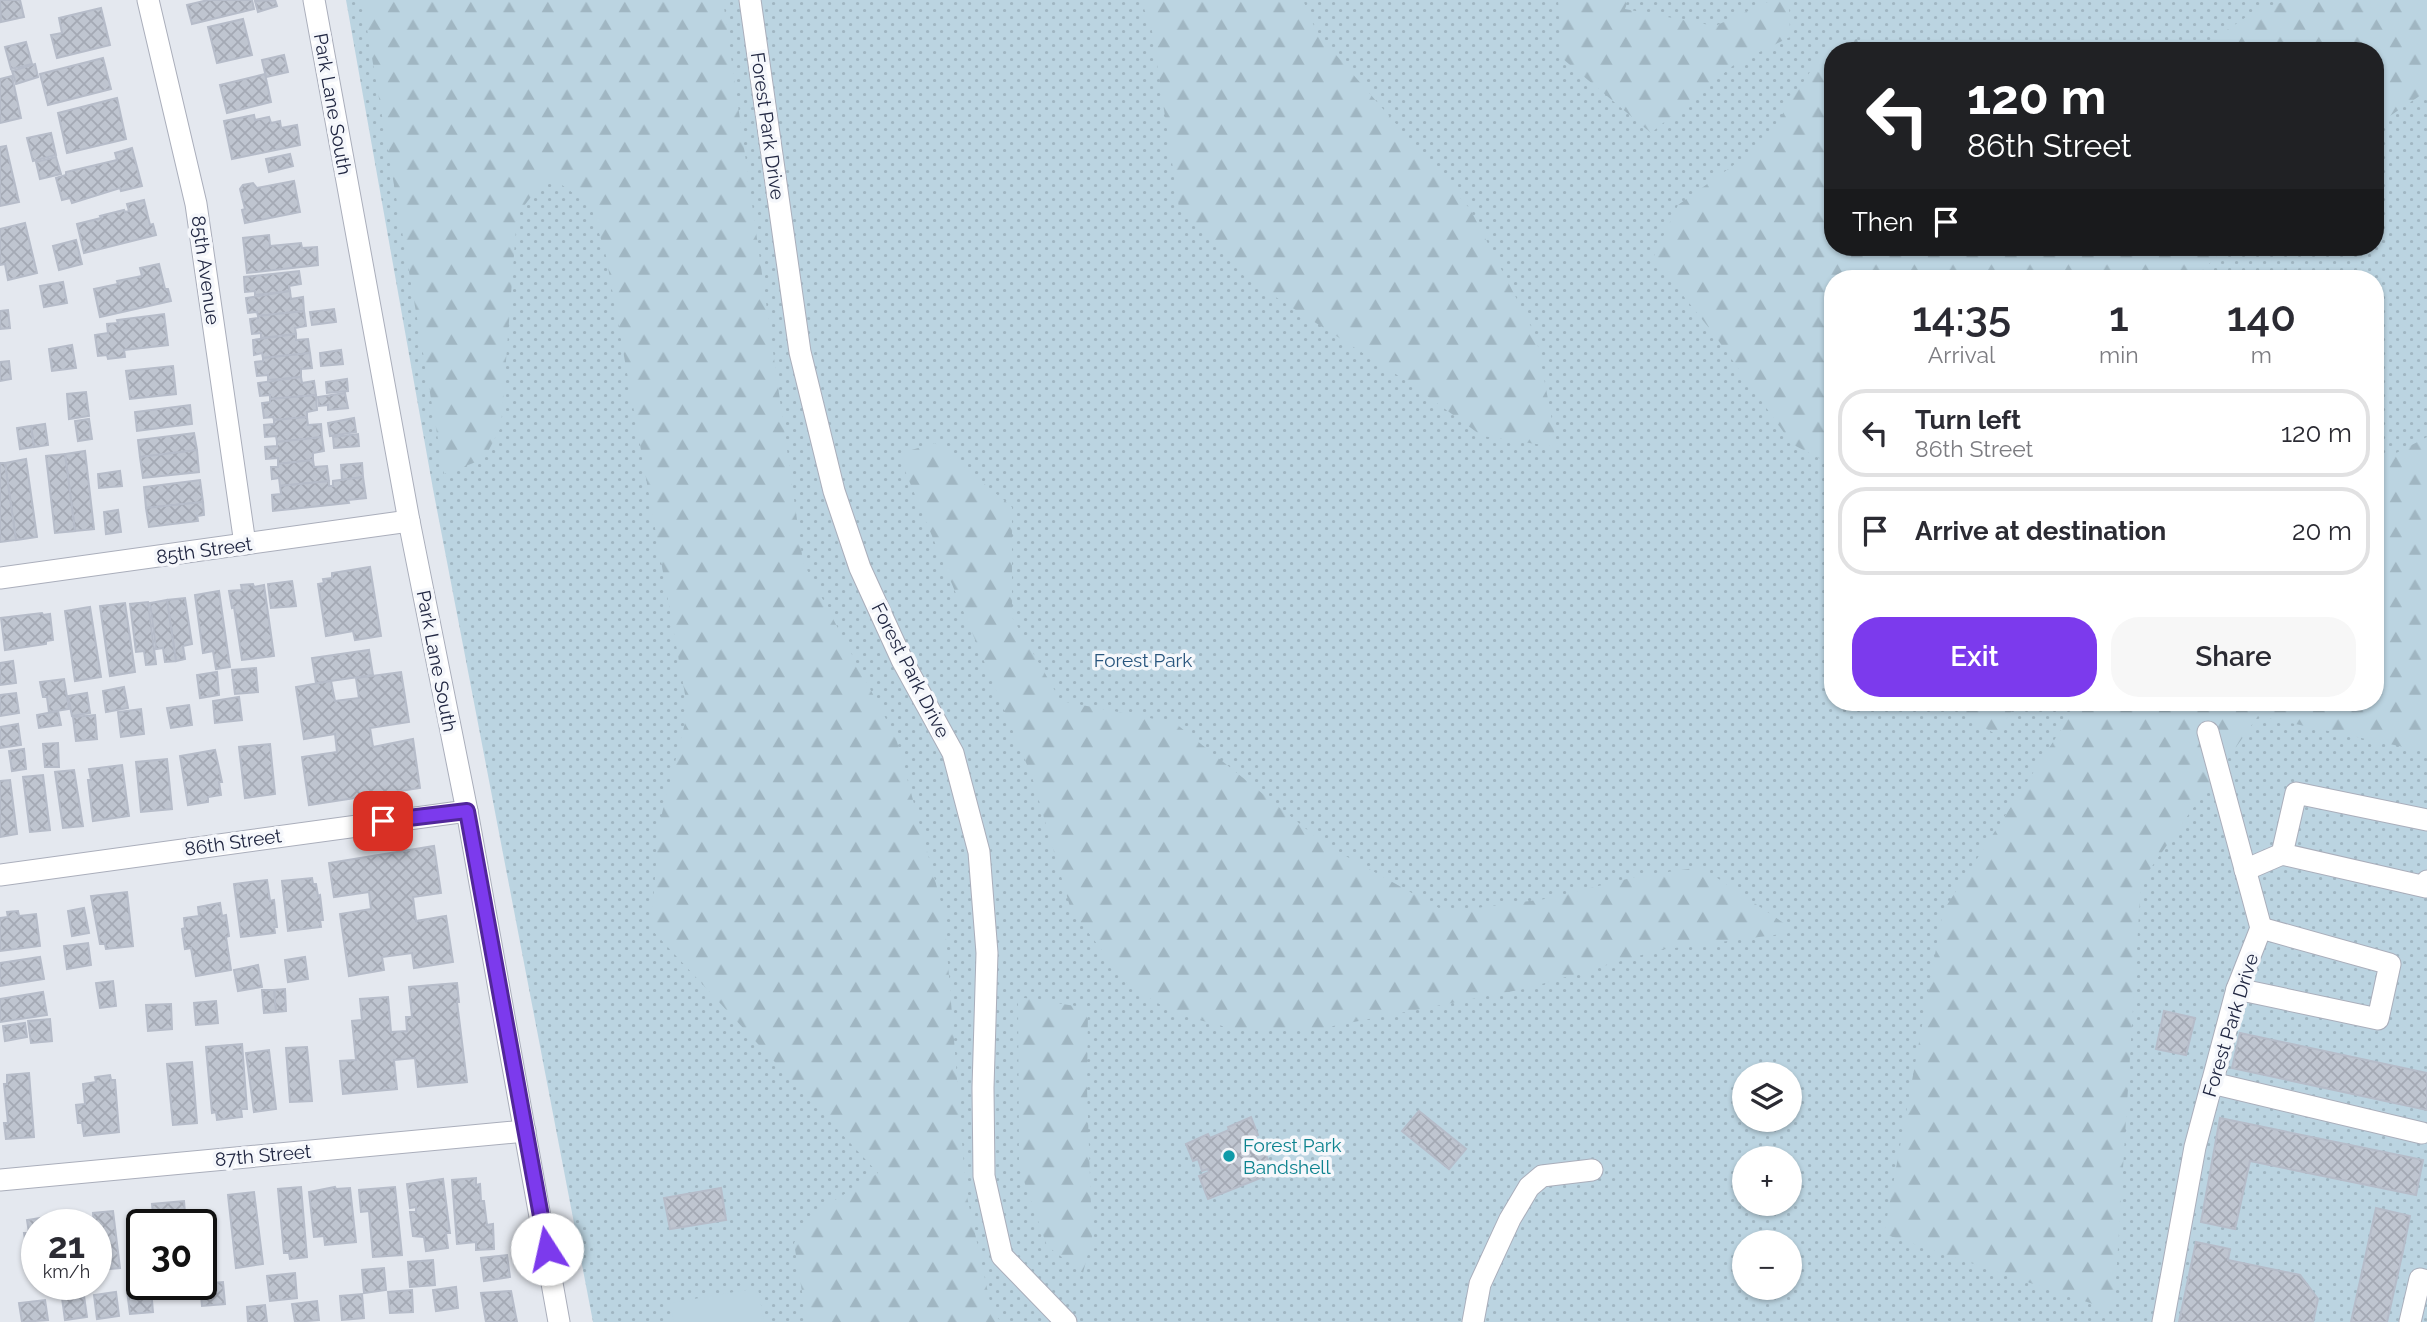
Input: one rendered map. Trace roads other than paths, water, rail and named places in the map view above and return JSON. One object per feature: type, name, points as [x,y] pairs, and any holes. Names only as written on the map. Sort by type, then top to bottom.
[{"type":"street","name":"85th Avenue","points":[[148,0],[196,204],[245,544]]},
{"type":"street","name":"Park Lane South","points":[[314,0],[409,521],[467,811],[559,1322]]},
{"type":"street","name":"Forest Park Drive","points":[[750,0],[800,352],[834,491],[860,568],[897,649],[953,753],[979,852],[987,953],[983,1088],[984,1176],[1002,1256],[1066,1322]]},
{"type":"street","name":"85th Street","points":[[0,578],[409,521]]},
{"type":"street","name":"Forest Park Drive","points":[[2162,1322],[2194,1147],[2237,989],[2261,928],[2208,732]]},
{"type":"street","points":[[2282,854],[2296,793],[2427,820]]},
{"type":"street","name":"86th Street","points":[[0,875],[467,811]]},
{"type":"street","points":[[2245,870],[2282,854],[2426,887],[2427,881]]},
{"type":"street","points":[[2237,989],[2378,1019],[2390,964],[2261,928]]},
{"type":"street","points":[[2212,1083],[2422,1133]]},
{"type":"street","name":"87th Street","points":[[0,1181],[526,1130]]},
{"type":"street","points":[[1472,1322],[1480,1284],[1510,1219],[1529,1187],[1542,1176],[1592,1170]]},
{"type":"street","points":[[2410,1322],[2420,1279],[2427,1281]]},
{"type":"place","name":"Forest Park Bandshell","points":[[1229,1156]]},
{"type":"park label","name":"Forest Park","points":[[1143,660]]}]
